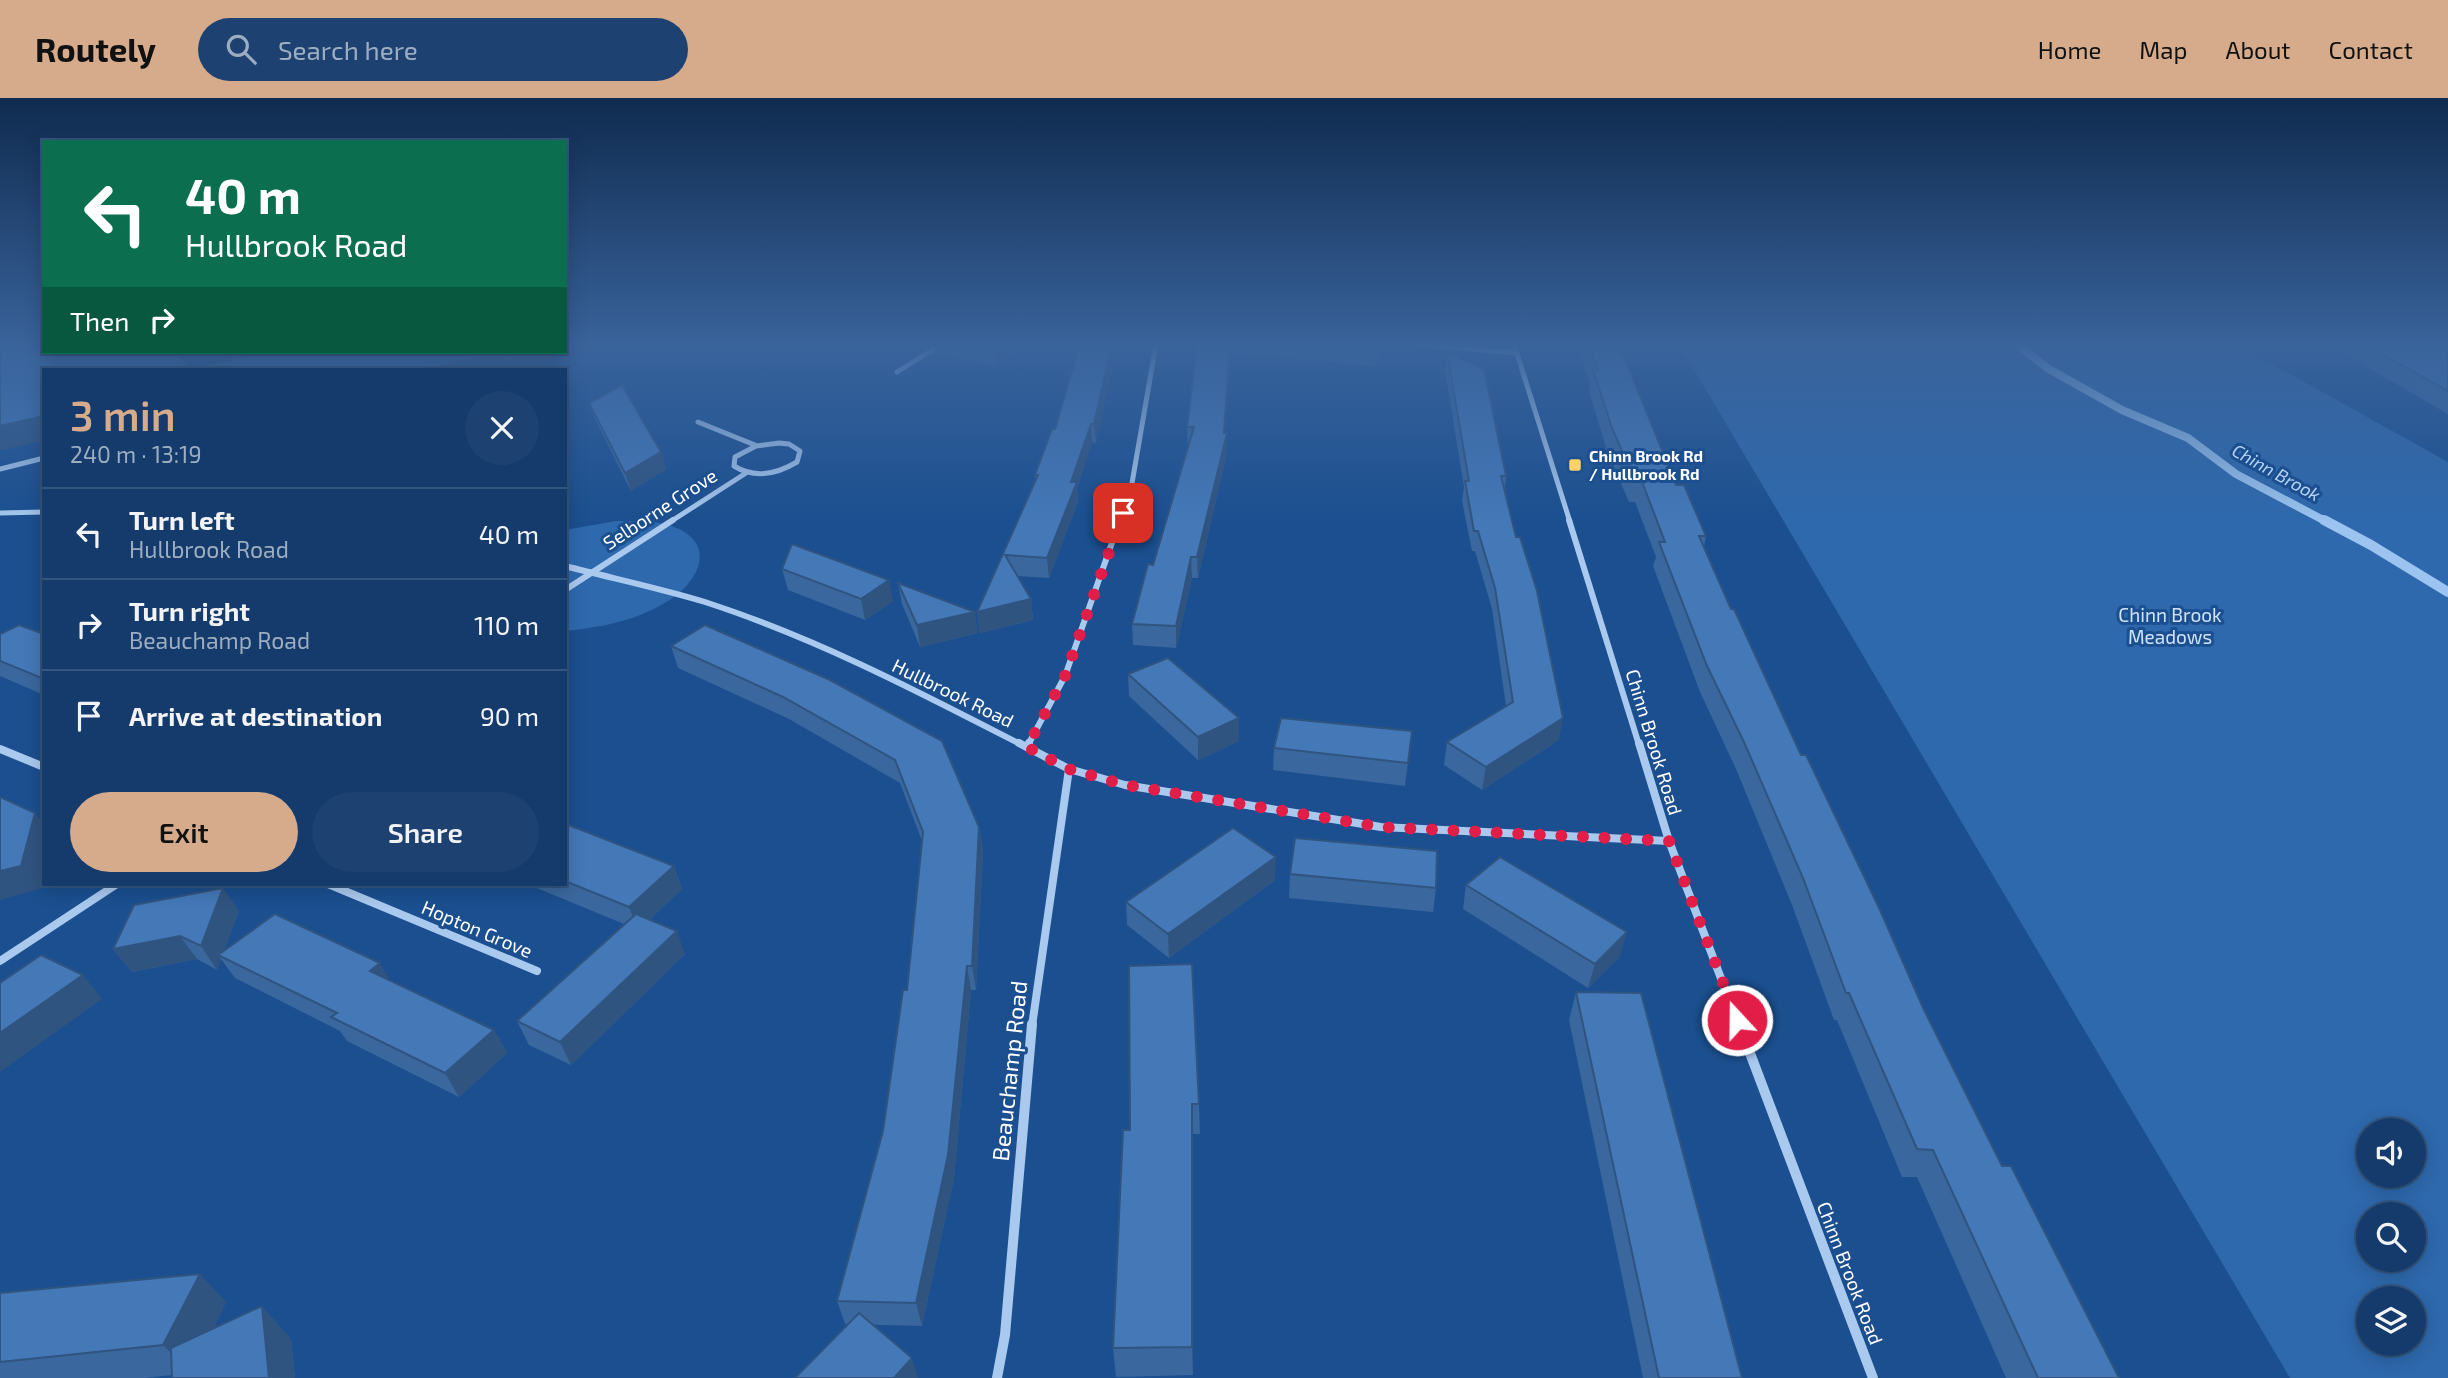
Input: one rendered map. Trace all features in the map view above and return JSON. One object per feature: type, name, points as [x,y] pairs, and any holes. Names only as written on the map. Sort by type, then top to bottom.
[{"type":"street","points":[[1027,747],[1065,676],[1131,489],[1146,404]]},
{"type":"street","name":"Chinn Brook Road","points":[[1533,404],[1669,841],[1873,1378]]},
{"type":"street","points":[[698,422],[756,446]]},
{"type":"street","name":"Selborne Grove","points":[[789,444],[800,451],[801,456],[780,471],[739,470],[733,462],[739,453],[756,446],[789,444]]},
{"type":"street","points":[[0,469],[42,458]]},
{"type":"street","name":"Selborne Grove","points":[[567,589],[747,472]]},
{"type":"street","points":[[0,513],[42,512]]},
{"type":"street","name":"Hullbrook Road","points":[[567,566],[704,602],[799,637],[917,691],[1069,769],[1125,785],[1381,827],[1669,841]]},
{"type":"street","points":[[0,749],[42,765]]},
{"type":"street","name":"Beauchamp Road","points":[[997,1378],[1005,1335],[1033,1013],[1069,769]]},
{"type":"street","points":[[0,961],[114,886]]},
{"type":"street","name":"Hopton Grove","points":[[333,886],[537,971]]},
{"type":"green space","name":"Chinn Brook Meadows","points":[[1714,404],[2343,404],[2448,462],[2448,1378],[2290,1378]]},
{"type":"green space","points":[[616,521],[665,524],[690,536],[700,553],[699,563],[688,584],[666,603],[638,616],[567,631],[567,530]]},
{"type":"building","points":[[0,404],[42,404],[42,416],[0,426]]},
{"type":"building","points":[[589,404],[633,404],[661,452],[625,473]]},
{"type":"building","points":[[1062,404],[1099,404],[1094,424],[1091,424],[1071,482],[1077,482],[1047,558],[1005,555],[1031,599],[977,612],[1038,475],[1035,475],[1052,429],[1055,429]]},
{"type":"building","points":[[1190,404],[1226,404],[1224,433],[1227,433],[1197,557],[1191,557],[1176,626],[1132,624],[1148,564],[1153,565],[1194,427],[1187,427]]},
{"type":"building","points":[[1456,404],[1491,404],[1506,476],[1501,476],[1516,537],[1520,537],[1537,591],[1563,718],[1486,767],[1447,742],[1513,702],[1495,588],[1478,531],[1474,531],[1465,481],[1469,481]]},
{"type":"building","points":[[1604,404],[1643,404],[1676,485],[1684,485],[1706,536],[1699,536],[1731,609],[1734,609],[1801,755],[1806,755],[1924,1010],[2002,1166],[2011,1166],[2119,1378],[2038,1378],[1933,1150],[1917,1149],[1849,993],[1846,993],[1803,878],[1744,742],[1707,666],[1659,542],[1665,542],[1641,479],[1634,479]]},
{"type":"building","points":[[792,544],[889,580],[861,599],[782,569]]},
{"type":"building","points":[[898,583],[975,612],[917,625]]},
{"type":"building","points":[[19,625],[42,633],[42,678],[0,661],[0,634]]},
{"type":"building","points":[[705,625],[830,680],[942,741],[979,827],[972,966],[967,966],[948,1155],[916,1303],[837,1301],[883,1131],[903,990],[907,990],[923,832],[895,760],[783,697],[671,646]]},
{"type":"building","points":[[1168,658],[1239,718],[1198,737],[1128,674]]},
{"type":"building","points":[[1281,718],[1412,731],[1408,763],[1274,748]]},
{"type":"building","points":[[0,797],[35,813],[21,866],[0,871]]},
{"type":"building","points":[[567,824],[674,866],[629,907],[567,882]]},
{"type":"building","points":[[1233,828],[1276,857],[1168,934],[1126,902]]},
{"type":"building","points":[[1295,838],[1437,851],[1436,888],[1290,874]]},
{"type":"building","points":[[1500,857],[1627,932],[1595,964],[1466,885]]},
{"type":"building","points":[[223,888],[201,946],[180,936],[113,949],[134,905]]},
{"type":"building","points":[[275,914],[380,963],[370,971],[494,1030],[445,1073],[331,1017],[337,1013],[218,955]]},
{"type":"building","points":[[636,914],[677,931],[560,1042],[517,1021]]},
{"type":"building","points":[[41,955],[83,975],[0,1033],[0,983]]},
{"type":"building","points":[[1192,964],[1199,1104],[1192,1104],[1192,1347],[1113,1348],[1123,1130],[1130,1130],[1129,966]]},
{"type":"building","points":[[1576,992],[1641,993],[1742,1378],[1659,1378]]},
{"type":"building","points":[[200,1274],[163,1345],[0,1362],[0,1293]]},
{"type":"building","points":[[262,1306],[269,1378],[172,1378],[171,1348]]},
{"type":"building","points":[[859,1313],[912,1358],[894,1378],[795,1378]]},
{"type":"waterway","name":"Chinn Brook","points":[[2111,404],[2188,438],[2236,474],[2327,522]]},
{"type":"waterway","name":"Chinn Brook","points":[[2324,520],[2448,592]]},
{"type":"place","name":"Chinn Brook Rd / Hullbrook Rd","points":[[1575,465]]},
{"type":"route","points":[[1123,513],[1065,676],[1027,747],[1069,769],[1125,785],[1381,827],[1669,841],[1737,1020]]}]
